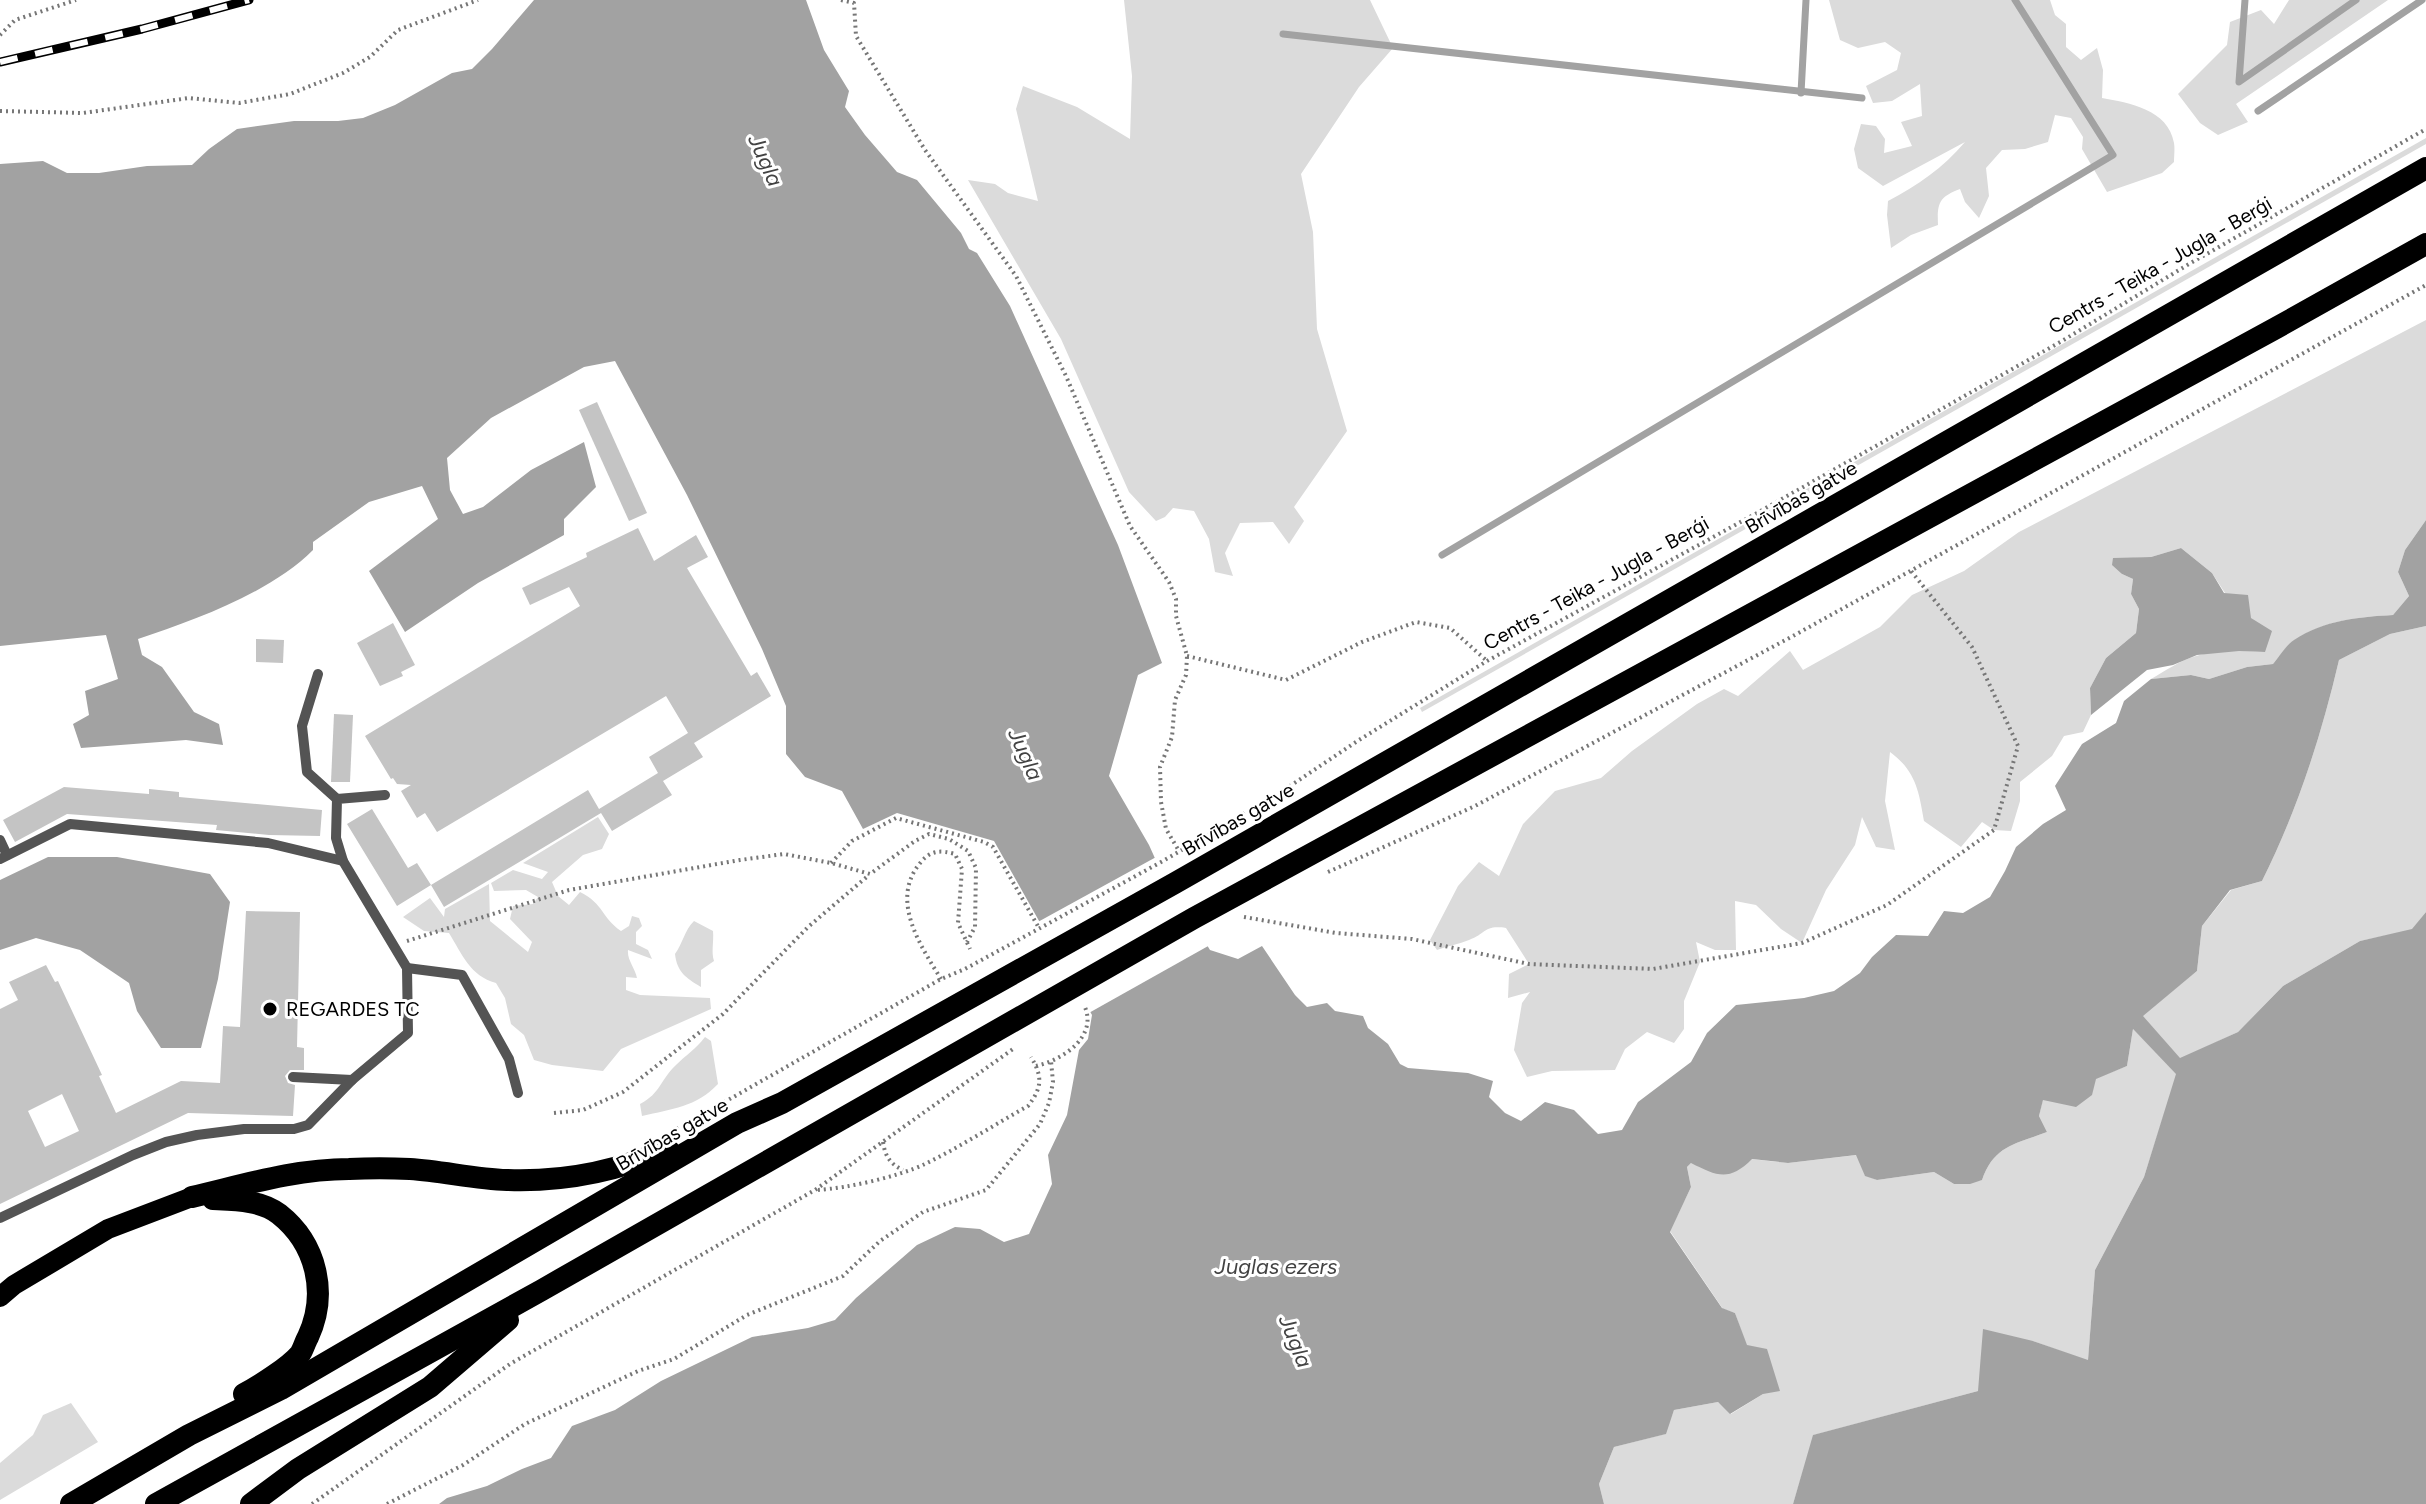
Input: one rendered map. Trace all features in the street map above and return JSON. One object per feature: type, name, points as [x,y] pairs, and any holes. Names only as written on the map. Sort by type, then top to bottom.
[{"type":"highway","name":"Brīvības gatve","points":[[71,1504],[189,1435],[281,1389],[737,1123],[782,1103],[1175,883],[2426,168]]},
{"type":"highway","points":[[156,1504],[1070,995],[1194,918],[2426,244]]},
{"type":"highway","points":[[192,1197],[300,1171],[410,1169],[507,1180],[557,1178],[608,1171],[638,1162],[737,1123]]},
{"type":"highway","points":[[189,1435],[224,1404],[260,1386],[300,1354],[314,1324],[318,1296],[316,1266],[300,1235],[277,1212],[249,1201],[192,1197]]},
{"type":"highway","points":[[251,1504],[298,1469],[430,1387],[542,1290]]},
{"type":"main road","points":[[0,1297],[14,1285],[108,1229],[192,1197]]},
{"type":"lane","points":[[318,674],[302,726],[307,772],[337,799],[385,795]]},
{"type":"lane","points":[[0,1218],[166,1142],[244,1129],[294,1129],[308,1125],[352,1080],[408,1033],[407,968],[343,861],[336,838],[337,799]]},
{"type":"lane","points":[[0,840],[4,857],[70,824],[268,843],[343,861]]},
{"type":"lane","points":[[407,968],[462,975],[509,1059],[518,1093]]},
{"type":"lane","points":[[293,1077],[352,1080]]},
{"type":"path","points":[[0,35],[15,20],[76,0]]},
{"type":"path","points":[[0,111],[83,113],[189,98],[239,103],[290,94],[343,73],[370,57],[398,30],[478,0]]},
{"type":"path","points":[[841,0],[854,3],[856,36],[925,150],[1016,276],[1066,376],[1130,526],[1169,582],[1176,599],[1176,616],[1187,656],[1186,675],[1175,700],[1172,737],[1160,767],[1166,829],[1179,851]]},
{"type":"path","name":"Centrs - Teika - Jugla - Berģi","points":[[673,1131],[941,979],[1029,935],[1163,861],[1278,794],[1487,661],[2062,341],[2189,264],[2426,129]]},
{"type":"path","points":[[1329,872],[1475,806],[1911,571],[2426,285]]},
{"type":"path","points":[[1244,917],[1336,933],[1412,939],[1529,964],[1653,969],[1802,943],[1887,905],[1994,830],[2018,746],[1972,647],[1911,571]]},
{"type":"path","points":[[1187,656],[1286,680],[1362,642],[1416,622],[1450,628],[1487,661]]},
{"type":"path","points":[[831,863],[852,841],[896,818],[984,842],[993,847],[1039,928]]},
{"type":"path","points":[[949,839],[950,832]]},
{"type":"path","points":[[554,1113],[583,1110],[623,1092],[723,1014],[808,927],[870,874],[929,834],[949,839],[968,851],[976,868],[975,927],[967,942]]},
{"type":"path","points":[[941,979],[909,919],[906,906],[907,887],[918,865],[934,852],[955,854],[962,869],[958,923],[970,949]]},
{"type":"path","points":[[395,945],[569,890],[740,860],[784,854],[870,874]]},
{"type":"path","points":[[1231,924],[1259,909]]},
{"type":"path","points":[[1036,1066],[1079,1044],[1083,1037],[1088,1016],[1070,995]]},
{"type":"path","points":[[312,1504],[510,1364],[815,1190],[1021,1043]]},
{"type":"path","points":[[815,1190],[835,1189],[926,1164],[1028,1106],[1039,1092],[1039,1076],[1031,1057]]},
{"type":"path","points":[[387,1504],[463,1465],[525,1424],[638,1371],[674,1359],[747,1315],[843,1276],[880,1241],[923,1212],[986,1190],[1040,1124],[1053,1082],[1051,1061]]},
{"type":"path","points":[[883,1142],[887,1157],[906,1171]]},
{"type":"shaded area","points":[[1124,0],[1370,0],[1393,48],[1359,87],[1301,174],[1313,232],[1317,329],[1347,431],[1294,507],[1304,521],[1289,544],[1273,522],[1240,523],[1225,553],[1233,576],[1215,572],[1209,539],[1194,511],[1173,508],[1156,521],[1129,492],[1061,339],[968,180],[995,184],[1008,193],[1038,201],[1016,109],[1023,86],[1077,107],[1130,139],[1132,76]]},
{"type":"shaded area","points":[[1829,0],[2050,0],[2055,15],[2066,24],[2066,47],[2081,60],[2097,48],[2103,70],[2102,98],[2146,110],[2164,122],[2174,143],[2174,162],[2162,173],[2107,192],[2082,149],[2083,137],[2071,118],[2055,115],[2048,142],[2025,149],[2002,150],[1986,168],[1989,196],[1979,218],[1965,202],[1960,189],[1941,202],[1938,225],[1911,235],[1891,248],[1888,201],[1930,175],[1965,142],[1883,186],[1858,168],[1854,149],[1861,124],[1876,126],[1885,139],[1884,153],[1912,146],[1901,122],[1922,116],[1920,84],[1892,101],[1873,103],[1866,86],[1897,70],[1901,53],[1885,42],[1858,48],[1840,40]]},
{"type":"shaded area","points":[[2289,0],[2388,0],[2236,104],[2248,122],[2218,135],[2200,123],[2178,94],[2227,45],[2230,22],[2261,10],[2274,24]]},
{"type":"shaded area","points":[[2426,138],[2426,144],[1422,712],[1420,708]]},
{"type":"shaded area","points":[[2426,320],[2426,520],[2405,550],[2398,572],[2409,596],[2393,615],[2355,619],[2318,628],[2292,642],[2273,664],[2247,667],[2209,679],[2191,675],[2151,679],[2204,654],[2265,652],[2251,618],[2225,593],[2212,573],[2181,548],[2151,557],[2113,559],[2122,574],[2133,579],[2131,594],[2139,609],[2136,633],[2106,658],[2090,688],[2091,715],[2083,732],[2064,736],[2052,756],[2020,782],[2020,801],[2011,831],[1994,830],[1982,822],[1961,847],[1924,821],[1911,775],[1890,752],[1885,801],[1895,850],[1876,847],[1862,817],[1855,845],[1826,890],[1802,943],[1781,929],[1756,905],[1735,901],[1736,950],[1715,950],[1696,942],[1700,962],[1684,1001],[1684,1029],[1674,1043],[1647,1032],[1625,1049],[1615,1070],[1552,1071],[1527,1077],[1514,1050],[1522,1003],[1530,992],[1508,998],[1509,974],[1529,964],[1506,928],[1489,929],[1469,940],[1437,950],[1430,940],[1458,886],[1479,862],[1499,876],[1523,824],[1555,791],[1601,778],[1632,751],[1697,704],[1724,689],[1738,696],[1790,651],[1803,670],[1880,627],[1912,595],[1964,571],[2019,532]]},
{"type":"shaded area","points":[[2426,626],[2426,912],[2412,930],[2360,941],[2283,986],[2238,1032],[2180,1059],[2142,1016],[2197,971],[2202,926],[2231,890],[2262,881],[2307,773],[2339,660],[2390,634]]},
{"type":"shaded area","points":[[598,817],[609,834],[602,849],[583,855],[552,882],[558,896],[569,905],[580,892],[594,901],[621,931],[629,926],[632,916],[639,918],[642,926],[636,932],[636,944],[648,950],[652,959],[628,950],[637,978],[626,977],[626,990],[640,995],[710,998],[711,1009],[621,1049],[603,1071],[534,1060],[524,1035],[511,1024],[505,998],[496,983],[473,970],[449,933],[424,931],[403,917],[430,898],[444,917],[445,909],[489,884],[490,921],[528,952],[532,942],[510,919],[513,906],[533,904],[538,897],[526,890],[494,891],[491,883],[513,870],[542,879],[548,872],[523,863]]},
{"type":"shaded area","points":[[694,921],[713,931],[714,961],[701,970],[701,987],[683,974],[675,954]]},
{"type":"shaded area","points":[[2133,1029],[2177,1074],[2144,1177],[2095,1270],[2088,1361],[2033,1341],[1978,1391],[1814,1435],[1793,1504],[1604,1504],[1599,1484],[1614,1447],[1665,1434],[1674,1410],[1718,1402],[1731,1414],[1763,1394],[1735,1313],[1723,1309],[1670,1231],[1691,1187],[1687,1167],[1691,1163],[1751,1159],[1788,1163],[1857,1155],[1865,1175],[1877,1180],[1934,1172],[1954,1184],[1982,1180],[1993,1159],[2007,1147],[2047,1132],[2039,1116],[2043,1099],[2127,1066]]},
{"type":"shaded area","points":[[705,1037],[711,1041],[718,1084],[692,1102],[642,1116],[640,1104]]},
{"type":"shaded area","points":[[71,1403],[98,1442],[0,1500],[0,1463],[33,1435],[43,1415]]},
{"type":"water","points":[[534,0],[806,0],[824,50],[849,91],[845,107],[897,172],[917,180],[961,233],[1010,306],[1118,545],[1162,663],[1138,675],[1109,776],[1210,950],[1238,959],[1262,946],[1295,995],[1307,1007],[1327,1003],[1335,1011],[1363,1016],[1368,1028],[1388,1044],[1400,1064],[1408,1068],[1468,1073],[1493,1081],[1489,1097],[1505,1113],[1521,1121],[1545,1102],[1574,1110],[1598,1134],[1622,1130],[1638,1102],[1691,1062],[1707,1033],[1736,1005],[1804,998],[1834,991],[1860,973],[1896,935],[1928,936],[1944,911],[1963,913],[1990,897],[2016,847],[2043,824],[2066,810],[2055,786],[2082,744],[2116,723],[2124,701],[2151,679],[2191,675],[2209,679],[2247,667],[2273,664],[2291,642],[2317,628],[2355,619],[2393,615],[2409,596],[2398,572],[2405,550],[2426,520],[2426,626],[2390,634],[2339,660],[2307,773],[2262,881],[2230,890],[2202,926],[2197,971],[2143,1016],[2180,1058],[2238,1032],[2283,986],[2360,941],[2412,929],[2426,912],[2426,1504],[1793,1504],[1813,1435],[1978,1391],[1983,1329],[2033,1341],[2088,1360],[2095,1270],[2144,1177],[2176,1074],[2133,1029],[2127,1066],[2096,1079],[2092,1095],[2076,1107],[2043,1100],[2039,1116],[2047,1132],[2007,1147],[1993,1159],[1982,1180],[1970,1184],[1954,1184],[1934,1172],[1877,1180],[1865,1176],[1856,1155],[1788,1163],[1752,1159],[1729,1174],[1716,1174],[1691,1163],[1687,1167],[1691,1187],[1670,1232],[1722,1308],[1735,1313],[1747,1345],[1767,1349],[1780,1391],[1763,1394],[1730,1414],[1718,1402],[1674,1410],[1666,1434],[1614,1447],[1599,1484],[1604,1504],[439,1504],[447,1498],[487,1486],[551,1458],[572,1426],[615,1410],[661,1381],[752,1337],[808,1328],[835,1320],[917,1245],[955,1227],[980,1229],[1004,1242],[1029,1234],[1052,1184],[1048,1155],[1067,1115],[1079,1050],[1088,1039],[1092,1015],[994,841],[897,813],[863,829],[842,791],[805,777],[786,754],[786,706],[762,649],[687,495],[615,361],[584,367],[491,418],[447,458],[450,490],[463,514],[483,507],[531,470],[584,442],[596,487],[564,519],[564,535],[478,583],[405,632],[369,571],[438,519],[422,486],[369,502],[313,542],[313,550],[295,565],[254,592],[207,614],[138,639],[142,655],[162,667],[194,712],[219,724],[223,745],[186,740],[81,748],[73,724],[89,715],[85,691],[118,679],[106,635],[0,646],[0,164],[43,161],[67,173],[192,165],[237,129],[294,121],[363,118],[395,105],[452,73],[472,69]]},
{"type":"water","points":[[2181,548],[2212,573],[2224,593],[2248,595],[2251,618],[2272,631],[2265,652],[2197,655],[2173,665],[2147,670],[2091,715],[2090,688],[2106,658],[2136,633],[2139,609],[2131,594],[2133,579],[2112,565],[2113,558],[2151,557]]},
{"type":"water","points":[[48,857],[117,857],[210,874],[230,902],[218,979],[201,1048],[161,1048],[137,1011],[129,983],[80,950],[36,938],[0,950],[0,880]]},
{"type":"pier","points":[[1158,856],[1210,945],[1087,1014],[1036,923]]},
{"type":"building","points":[[597,402],[647,513],[629,521],[579,410]]},
{"type":"building","points":[[638,528],[654,561],[696,535],[708,557],[687,568],[751,676],[757,672],[771,696],[694,743],[703,757],[663,781],[672,795],[612,831],[601,813],[444,907],[431,885],[588,790],[599,809],[658,773],[649,757],[688,733],[691,738],[666,696],[437,832],[425,813],[417,818],[401,791],[411,785],[397,784],[391,779],[365,736],[580,606],[569,587],[530,605],[522,588]]},
{"type":"building","points":[[393,623],[415,665],[401,672],[403,676],[380,686],[357,643]]},
{"type":"building","points":[[256,639],[284,640],[283,663],[256,662]]},
{"type":"building","points":[[334,714],[353,715],[350,782],[331,782]]},
{"type":"building","points":[[64,787],[149,794],[149,789],[179,792],[179,797],[322,810],[320,836],[269,835],[216,830],[217,825],[67,814],[15,842],[3,820]]},
{"type":"building","points":[[372,809],[408,868],[417,863],[431,885],[397,906],[347,824]]},
{"type":"building","points":[[246,911],[300,912],[297,1047],[304,1048],[304,1070],[290,1070],[285,1076],[288,1083],[295,1085],[293,1116],[188,1113],[0,1204],[0,1009],[18,1000],[9,982],[46,965],[55,982],[58,981],[102,1075],[99,1076],[116,1113],[181,1081],[220,1083],[223,1026],[240,1027]],"holes":[[[62,1094],[79,1131],[45,1147],[28,1111]]]},
{"type":"waterway","points":[[1801,93],[1806,0]]},
{"type":"waterway","points":[[1442,555],[2113,155],[2015,0]]},
{"type":"waterway","points":[[2245,0],[2239,82],[2356,0]]},
{"type":"waterway","points":[[2258,111],[2422,0]]},
{"type":"waterway","points":[[1283,34],[1862,98]]},
{"type":"railway","points":[[0,62],[249,0]]},
{"type":"place","name":"REGARDES TC","points":[[270,1009]]},
{"type":"water label","name":"Jugla","points":[[766,160]]},
{"type":"water label","name":"Jugla","points":[[1026,754]]},
{"type":"water label","name":"Juglas ezers","points":[[1276,1266]]},
{"type":"water label","name":"Jugla","points":[[1296,1341]]}]
